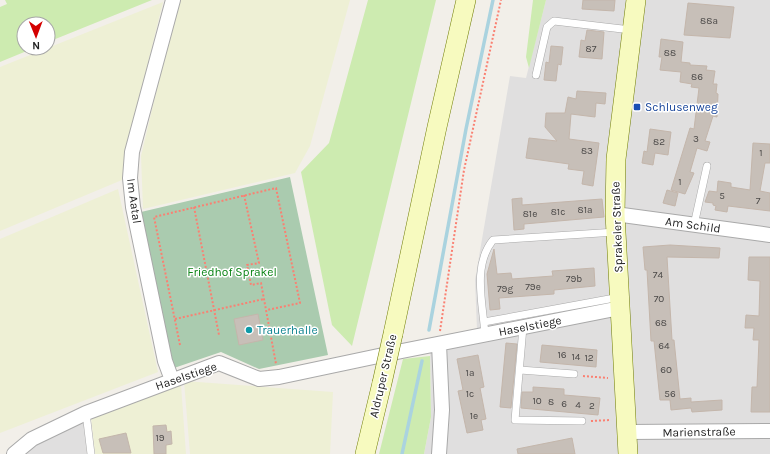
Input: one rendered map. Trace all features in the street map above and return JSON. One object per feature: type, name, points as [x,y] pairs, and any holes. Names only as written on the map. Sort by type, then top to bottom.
[{"type":"main road","name":"Aldruper Straße","points":[[365,454],[393,334],[437,127],[466,0]]},
{"type":"main road","name":"Sprakeler Straße","points":[[628,454],[616,223],[616,159],[636,0]]},
{"type":"street","name":"Im Aatal","points":[[172,380],[165,361],[155,315],[133,207],[130,178],[132,152],[173,0]]},
{"type":"street","name":"Am Schild","points":[[616,223],[694,225],[770,235]]},
{"type":"street","name":"Haselstiege","points":[[14,454],[32,439],[86,413],[219,363],[259,378],[279,377],[439,344],[485,328],[523,327],[620,302]]},
{"type":"street","points":[[439,344],[442,410],[439,454]]},
{"type":"street","name":"Marienstraße","points":[[627,426],[770,431]]},
{"type":"lane","points":[[536,75],[547,27],[554,21],[632,30]]},
{"type":"lane","points":[[694,225],[707,166]]},
{"type":"lane","points":[[616,223],[493,240],[486,248],[479,276],[485,328],[620,302]]},
{"type":"lane","points":[[523,327],[515,420],[582,421]]},
{"type":"lane","points":[[520,370],[574,374]]},
{"type":"lane","points":[[86,413],[91,454]]},
{"type":"path","points":[[439,344],[464,170],[501,0]]},
{"type":"path","points":[[180,345],[154,217],[276,188],[300,303],[267,310]]},
{"type":"path","points":[[244,195],[259,263],[247,265],[251,285],[261,283],[277,365]]},
{"type":"path","points":[[194,207],[219,334]]},
{"type":"path","points":[[175,319],[264,300]]},
{"type":"path","points":[[574,374],[579,376],[624,379]]},
{"type":"path","points":[[582,421],[627,426]]},
{"type":"shaded area","points":[[546,0],[770,0],[770,454],[424,454],[431,417],[430,342],[477,330],[475,280],[510,76],[526,78]]},
{"type":"shaded area","points":[[84,422],[87,454],[24,454],[43,438]]},
{"type":"green space","points":[[5,0],[152,0],[56,39],[56,16],[16,16],[16,55],[0,62],[0,7],[7,4]]},
{"type":"green space","points":[[178,0],[350,0],[310,146],[295,173],[143,209],[141,156]]},
{"type":"green space","points":[[368,0],[436,0],[352,346],[332,325],[301,172],[329,143]]},
{"type":"green space","points":[[533,0],[546,0],[529,68],[526,57]]},
{"type":"green space","points":[[163,2],[126,153],[122,180],[0,231],[0,67],[28,56],[56,56],[56,45]]},
{"type":"green space","name":"Friedhof Sprakel","points":[[290,177],[328,355],[259,369],[221,352],[174,368],[141,212]]},
{"type":"green space","points":[[118,189],[158,372],[0,433],[0,239]]},
{"type":"green space","points":[[430,356],[431,417],[424,454],[379,454],[403,359]]},
{"type":"green space","points":[[184,381],[333,392],[330,454],[190,454]]},
{"type":"green space","points":[[181,385],[186,454],[95,454],[91,417]]},
{"type":"building","points":[[583,0],[615,0],[614,11],[582,9]]},
{"type":"building","points":[[688,3],[734,7],[730,38],[684,35]]},
{"type":"building","points":[[587,30],[604,32],[602,59],[579,57],[581,40],[585,41]]},
{"type":"building","points":[[661,39],[683,42],[681,62],[690,63],[690,65],[707,66],[706,70],[715,71],[713,84],[717,84],[717,117],[713,116],[705,141],[710,142],[707,151],[697,148],[690,172],[694,173],[685,194],[671,190],[690,128],[694,129],[699,88],[691,87],[692,84],[680,82],[681,72],[660,70],[662,57],[659,57]]},
{"type":"building","points":[[551,46],[563,47],[561,65],[558,64],[556,81],[544,80],[546,62],[549,63]]},
{"type":"building","points":[[577,91],[606,93],[605,104],[596,103],[595,117],[571,114],[569,139],[599,143],[593,186],[582,184],[584,171],[568,169],[569,164],[526,158],[529,138],[557,141],[545,127],[546,113],[565,113],[568,97],[576,99]]},
{"type":"building","points":[[650,129],[671,132],[668,155],[655,153],[653,165],[642,163],[644,151],[647,152]]},
{"type":"building","points":[[753,143],[770,144],[770,163],[765,163],[760,191],[770,193],[770,211],[728,206],[727,212],[715,210],[716,206],[713,205],[713,203],[705,202],[709,191],[717,192],[718,181],[731,183],[731,187],[750,190]]},
{"type":"building","points":[[667,190],[678,193],[675,206],[663,203]]},
{"type":"building","points":[[522,198],[522,205],[602,199],[604,217],[524,224],[524,229],[514,230],[512,199]]},
{"type":"building","points":[[670,245],[720,248],[719,258],[667,257],[672,340],[674,340],[680,399],[691,398],[691,402],[722,400],[722,410],[692,412],[691,408],[671,410],[670,400],[660,400],[654,341],[651,341],[647,270],[645,270],[643,247]]},
{"type":"building","points":[[494,249],[497,274],[511,273],[512,279],[553,276],[552,271],[594,268],[595,286],[554,290],[554,294],[499,298],[500,309],[490,310],[487,274]]},
{"type":"building","points":[[749,257],[770,257],[770,412],[751,412],[752,387],[757,387],[759,340],[753,340],[754,328],[745,328],[746,315],[759,316],[760,281],[748,280]]},
{"type":"building","name":"Trauerhalle","points":[[258,314],[263,340],[239,345],[234,319]]},
{"type":"building","points":[[506,343],[517,344],[511,408],[500,407]]},
{"type":"building","points":[[542,345],[597,350],[596,367],[540,362]]},
{"type":"building","points":[[478,355],[484,387],[480,388],[486,419],[481,420],[483,430],[467,433],[458,391],[463,390],[457,359]]},
{"type":"building","points":[[533,387],[564,389],[564,395],[600,398],[598,415],[521,408],[522,392],[533,392]]},
{"type":"building","points":[[166,425],[167,432],[171,431],[172,444],[166,445],[166,454],[154,454],[153,426]]},
{"type":"building","points":[[126,433],[131,453],[103,453],[99,439]]},
{"type":"building","points":[[572,438],[575,454],[518,454],[517,449]]},
{"type":"waterway","points":[[429,330],[466,129],[493,0]]},
{"type":"waterway","points":[[402,454],[422,361]]},
{"type":"place","name":"Schlusenweg","points":[[637,107]]},
{"type":"place","name":"Trauerhalle","points":[[249,330]]}]
